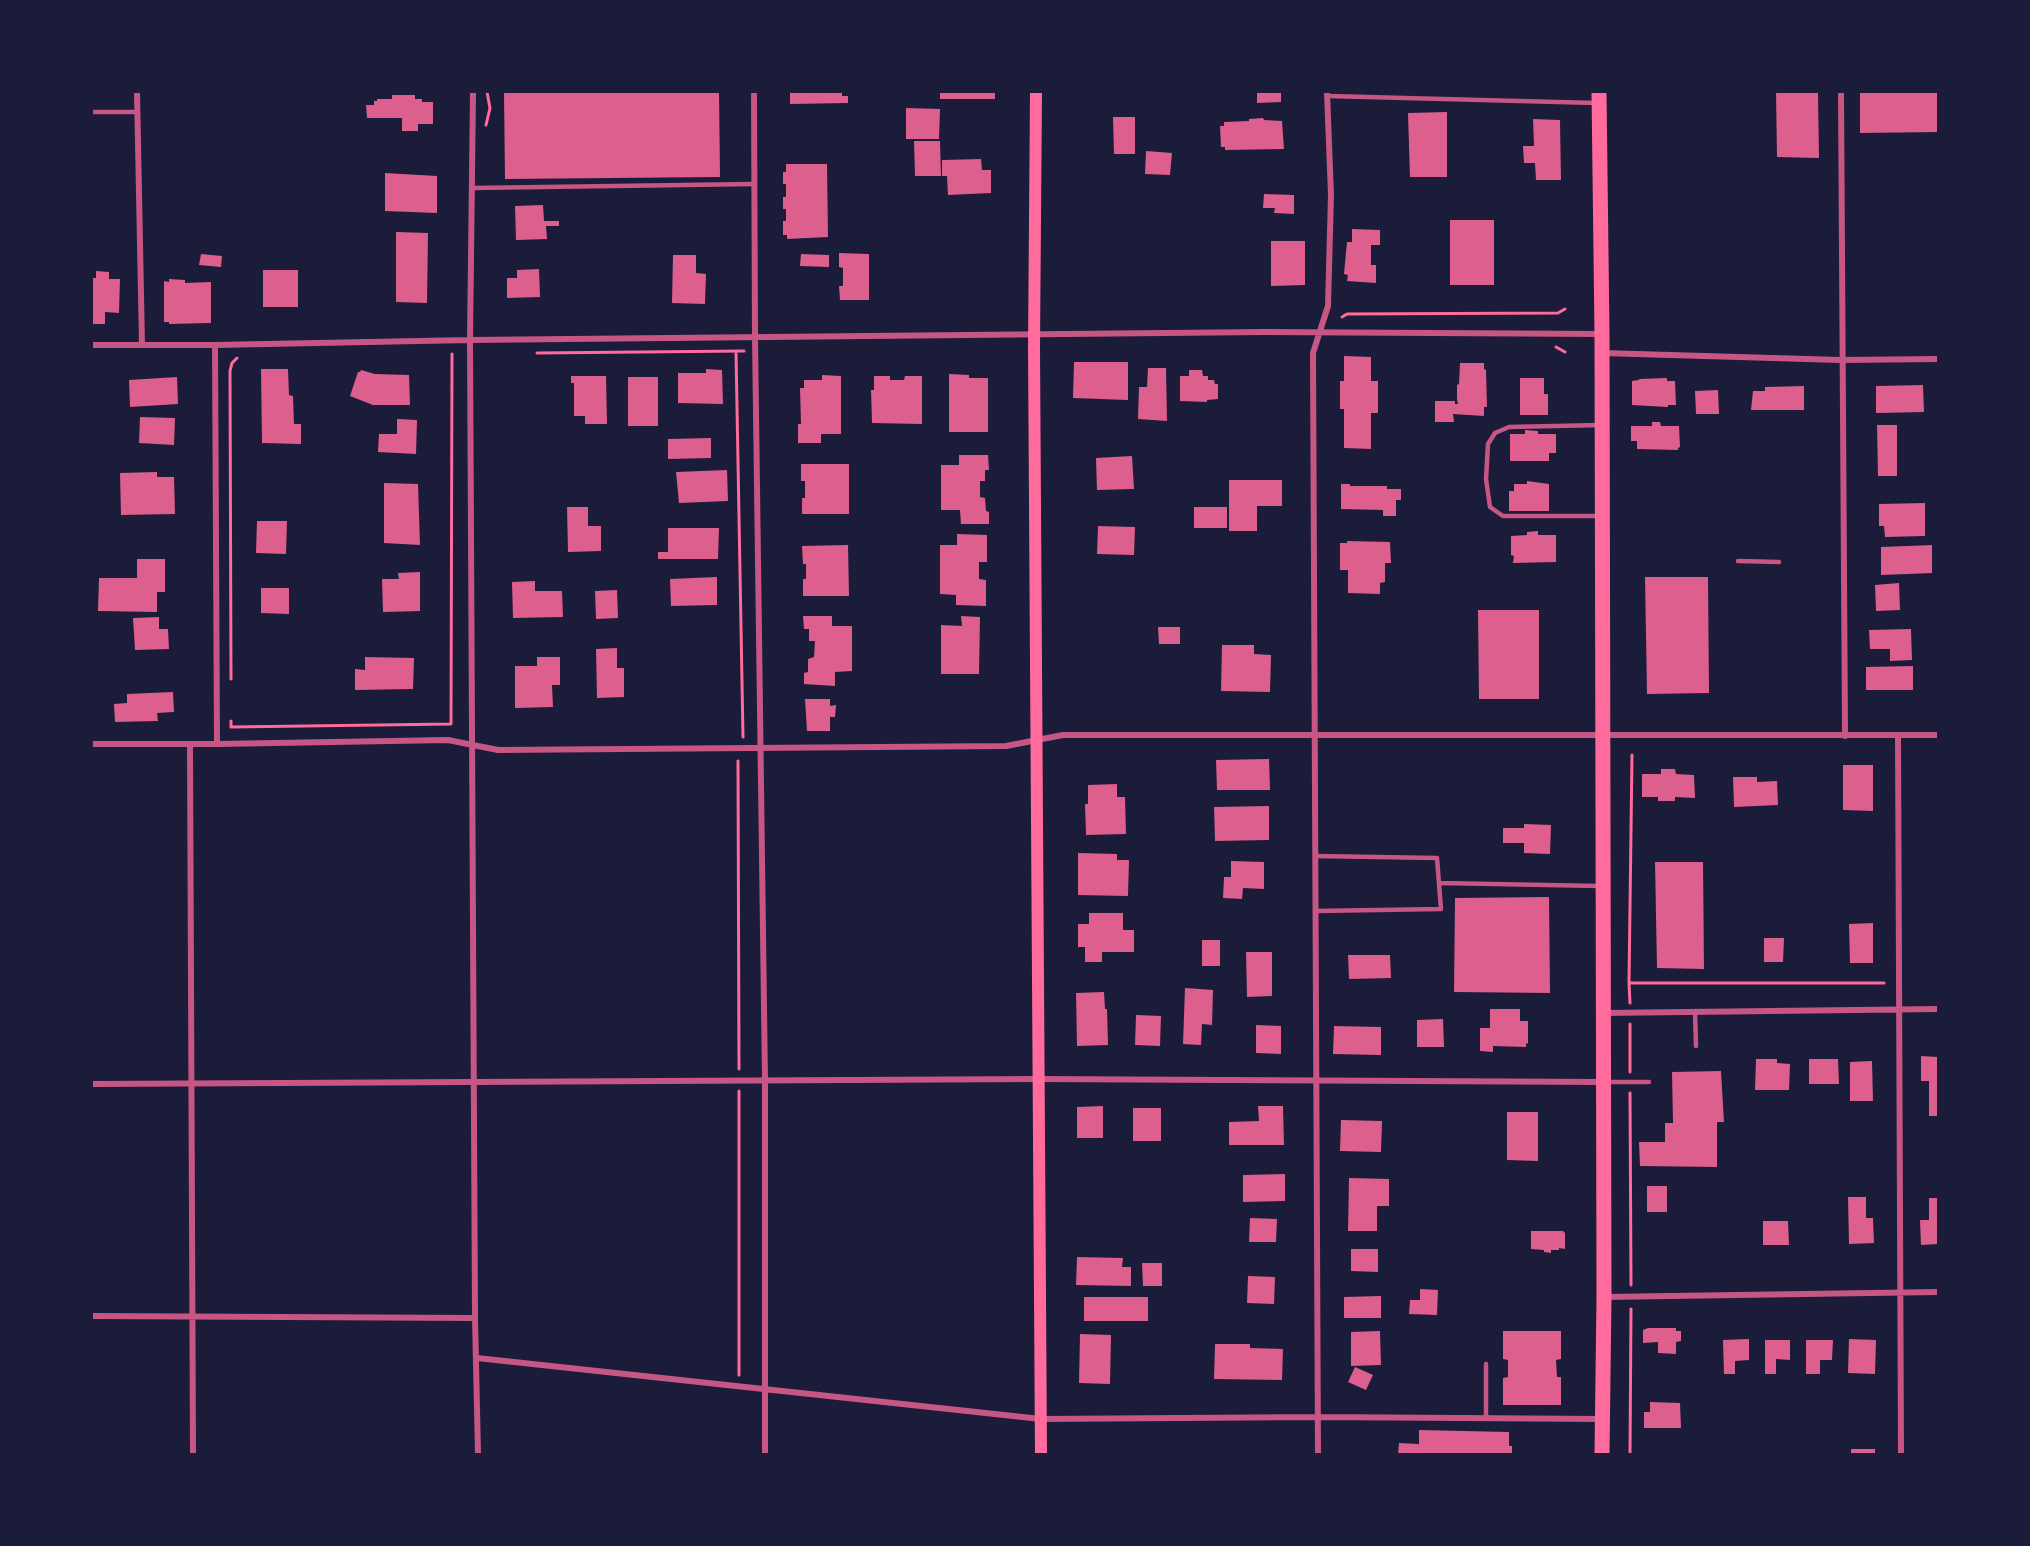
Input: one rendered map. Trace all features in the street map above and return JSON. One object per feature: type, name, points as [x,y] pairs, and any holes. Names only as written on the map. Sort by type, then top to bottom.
[{"type":"main road","points":[[1036,92],[1034,334],[1041,1455]]},
{"type":"main road","points":[[1599,97],[1602,334],[1601,736],[1604,1297],[1602,1455]]},
{"type":"street","points":[[137,92],[142,345]]},
{"type":"street","points":[[473,92],[470,353],[475,1318],[478,1455]]},
{"type":"street","points":[[754,92],[765,1080],[765,1455]]},
{"type":"street","points":[[1841,92],[1845,736]]},
{"type":"street","points":[[1318,1455],[1313,353],[1328,306],[1331,195],[1328,94]]},
{"type":"street","points":[[92,345],[1034,334],[1320,332],[1602,334]]},
{"type":"street","points":[[215,345],[217,744]]},
{"type":"street","points":[[1601,353],[1841,360],[1938,360]]},
{"type":"street","points":[[92,744],[448,740],[498,750],[1006,746],[1063,735],[1938,735]]},
{"type":"street","points":[[1898,735],[1901,1455]]},
{"type":"street","points":[[190,744],[193,1455]]},
{"type":"street","points":[[1603,1013],[1938,1009]]},
{"type":"street","points":[[92,1084],[1038,1079],[1602,1082]]},
{"type":"street","points":[[1604,1297],[1938,1292]]},
{"type":"street","points":[[92,1316],[475,1318]]},
{"type":"street","points":[[477,1358],[764,1391],[1041,1419],[1318,1417],[1603,1419]]},
{"type":"lane","points":[[1328,94],[1599,97]]},
{"type":"lane","points":[[92,112],[138,112]]},
{"type":"lane","points":[[472,188],[755,184]]},
{"type":"lane","points":[[1601,425],[1509,427],[1495,433],[1488,444],[1485,478],[1490,507],[1503,516],[1601,516]]},
{"type":"lane","points":[[1738,561],[1779,562]]},
{"type":"lane","points":[[1314,856],[1437,858],[1441,909],[1315,911]]},
{"type":"lane","points":[[1440,883],[1602,886]]},
{"type":"lane","points":[[1695,1011],[1696,1046]]},
{"type":"lane","points":[[1602,1082],[1649,1082]]},
{"type":"lane","points":[[1486,1364],[1486,1418]]},
{"type":"path","points":[[1342,317],[1347,314],[1558,313],[1565,309]]},
{"type":"path","points":[[532,353],[756,350]]},
{"type":"path","points":[[736,351],[743,735],[738,771],[740,1388]]},
{"type":"path","points":[[231,720],[231,727],[452,724],[452,354],[470,353]]},
{"type":"path","points":[[231,685],[230,371],[232,363],[238,357],[244,356]]},
{"type":"path","points":[[1630,1455],[1629,983],[1632,756]]},
{"type":"path","points":[[1629,983],[1884,983]]},
{"type":"building","points":[[504,92],[719,92],[720,177],[505,179]]},
{"type":"building","points":[[790,92],[842,92],[842,96],[848,96],[848,103],[790,104]]},
{"type":"building","points":[[940,92],[995,92],[995,99],[940,99]]},
{"type":"building","points":[[1257,92],[1281,92],[1281,102],[1257,103]]},
{"type":"building","points":[[1776,92],[1818,92],[1819,158],[1777,157]]},
{"type":"building","points":[[1860,92],[1938,92],[1938,132],[1860,133]]},
{"type":"building","points":[[392,95],[415,95],[415,99],[422,99],[422,102],[433,102],[433,124],[418,124],[418,131],[402,131],[402,118],[367,118],[366,105],[374,105],[377,99],[392,99]]},
{"type":"building","points":[[906,108],[940,109],[939,139],[906,139]]},
{"type":"building","points":[[1447,112],[1447,177],[1410,177],[1408,113]]},
{"type":"building","points":[[1113,117],[1135,117],[1135,154],[1114,154]]},
{"type":"building","points":[[1263,118],[1264,120],[1282,121],[1284,149],[1225,150],[1225,147],[1221,147],[1220,126],[1224,126],[1224,122]]},
{"type":"building","points":[[1533,119],[1560,120],[1561,180],[1536,180],[1535,163],[1524,163],[1523,146],[1534,146]]},
{"type":"building","points":[[914,141],[940,141],[941,176],[915,176]]},
{"type":"building","points":[[1146,151],[1172,153],[1170,175],[1145,174]]},
{"type":"building","points":[[981,159],[982,170],[991,170],[991,193],[948,195],[947,176],[942,176],[942,160]]},
{"type":"building","points":[[786,164],[827,164],[828,237],[787,239],[787,235],[783,235],[786,209],[783,209],[783,197],[786,197],[786,184],[783,184],[783,172],[786,172]]},
{"type":"building","points":[[385,173],[437,176],[437,213],[385,211]]},
{"type":"building","points":[[1264,194],[1294,195],[1294,214],[1274,213],[1275,208],[1263,208]]},
{"type":"building","points":[[543,205],[544,221],[559,221],[559,226],[546,226],[547,239],[516,240],[515,206]]},
{"type":"building","points":[[1450,220],[1494,220],[1494,285],[1450,285]]},
{"type":"building","points":[[1352,229],[1380,230],[1380,245],[1371,245],[1371,265],[1376,265],[1376,283],[1347,281],[1348,275],[1344,274],[1347,242],[1352,242]]},
{"type":"building","points":[[396,232],[428,233],[427,303],[396,302]]},
{"type":"building","points":[[1271,241],[1305,241],[1305,285],[1271,286]]},
{"type":"building","points":[[839,253],[869,254],[869,300],[840,300],[839,286],[843,286],[843,268],[839,267]]},
{"type":"building","points":[[201,254],[222,256],[221,267],[199,265]]},
{"type":"building","points":[[801,254],[829,255],[829,267],[800,266]]},
{"type":"building","points":[[673,255],[696,255],[696,273],[706,274],[705,304],[672,303]]},
{"type":"building","points":[[539,269],[540,297],[507,298],[507,278],[517,278],[517,270]]},
{"type":"building","points":[[263,270],[298,270],[298,307],[263,307]]},
{"type":"building","points":[[96,271],[109,272],[109,279],[120,279],[119,313],[105,312],[105,324],[92,324],[92,278],[96,278]]},
{"type":"building","points":[[169,279],[185,280],[185,283],[211,282],[211,323],[169,324],[169,322],[164,322],[164,281],[169,282]]},
{"type":"building","points":[[1344,356],[1371,357],[1371,381],[1378,381],[1378,413],[1371,413],[1371,449],[1344,448],[1344,409],[1340,409],[1340,381],[1344,381]]},
{"type":"building","points":[[1074,362],[1128,362],[1128,400],[1073,398]]},
{"type":"building","points":[[1460,363],[1484,363],[1487,407],[1484,407],[1484,416],[1453,414],[1454,422],[1435,422],[1435,401],[1455,401],[1455,404],[1458,404],[1457,385],[1459,384]]},
{"type":"building","points":[[1148,368],[1166,368],[1167,421],[1138,419],[1139,387],[1147,387]]},
{"type":"building","points":[[261,369],[288,369],[289,395],[293,396],[294,424],[301,424],[301,444],[262,443]]},
{"type":"building","points":[[706,369],[722,370],[723,404],[678,403],[678,373],[706,373]]},
{"type":"building","points":[[361,370],[375,374],[409,375],[410,405],[373,405],[350,396],[358,372]]},
{"type":"building","points":[[1189,370],[1202,370],[1203,376],[1208,376],[1208,380],[1214,380],[1215,384],[1218,384],[1218,399],[1207,400],[1207,402],[1180,401],[1180,376],[1189,376]]},
{"type":"building","points":[[949,374],[969,375],[969,378],[988,378],[988,432],[949,432]]},
{"type":"building","points":[[822,375],[841,376],[841,434],[821,434],[821,443],[798,443],[798,424],[801,424],[800,388],[804,388],[804,380],[822,380]]},
{"type":"building","points":[[571,376],[606,376],[607,424],[585,424],[585,416],[574,416],[574,383],[571,383]]},
{"type":"building","points":[[874,376],[890,376],[890,380],[904,380],[905,376],[922,376],[922,424],[872,423],[871,390],[874,390]]},
{"type":"building","points":[[177,377],[178,404],[130,407],[129,380]]},
{"type":"building","points":[[628,377],[658,377],[658,426],[628,426]]},
{"type":"building","points":[[1520,378],[1544,378],[1544,394],[1548,394],[1548,415],[1520,415]]},
{"type":"building","points":[[1667,378],[1667,381],[1675,381],[1676,405],[1668,405],[1668,407],[1632,405],[1632,381]]},
{"type":"building","points":[[1923,385],[1924,412],[1876,413],[1876,386]]},
{"type":"building","points":[[1804,386],[1804,410],[1751,410],[1753,391],[1765,391],[1765,387]]},
{"type":"building","points":[[1718,390],[1719,414],[1696,414],[1695,391]]},
{"type":"building","points":[[140,417],[175,418],[174,445],[139,443]]},
{"type":"building","points":[[397,419],[417,420],[416,454],[378,452],[379,434],[397,434]]},
{"type":"building","points":[[1652,422],[1660,422],[1661,426],[1679,426],[1680,447],[1678,450],[1637,449],[1637,441],[1631,441],[1631,426],[1652,426]]},
{"type":"building","points":[[1877,425],[1897,425],[1897,476],[1878,476]]},
{"type":"building","points":[[1525,430],[1538,431],[1538,434],[1556,434],[1556,453],[1549,453],[1549,461],[1510,461],[1510,434],[1525,434]]},
{"type":"building","points":[[711,438],[711,458],[668,459],[668,439]]},
{"type":"building","points":[[959,455],[988,455],[989,470],[985,470],[985,481],[980,481],[980,497],[985,498],[986,511],[989,512],[989,524],[961,524],[960,510],[941,510],[941,465],[959,465]]},
{"type":"building","points":[[1132,456],[1134,489],[1097,490],[1096,458]]},
{"type":"building","points":[[801,464],[849,464],[849,514],[802,514],[805,481],[801,481]]},
{"type":"building","points":[[727,470],[728,501],[679,503],[676,472]]},
{"type":"building","points":[[157,472],[157,477],[174,477],[175,514],[121,515],[120,473]]},
{"type":"building","points":[[1229,480],[1282,480],[1282,506],[1257,506],[1257,531],[1229,531]]},
{"type":"building","points":[[1527,481],[1549,484],[1549,511],[1509,511],[1509,491],[1514,491],[1514,484],[1527,484]]},
{"type":"building","points":[[384,483],[418,484],[420,545],[384,543]]},
{"type":"building","points":[[1341,484],[1387,486],[1387,489],[1401,489],[1401,500],[1396,500],[1396,516],[1383,516],[1383,510],[1341,509]]},
{"type":"building","points":[[1925,503],[1925,536],[1885,537],[1884,526],[1879,526],[1879,504]]},
{"type":"building","points":[[567,507],[588,507],[588,526],[601,526],[601,551],[568,552]]},
{"type":"building","points":[[1194,507],[1227,507],[1227,528],[1194,528]]},
{"type":"building","points":[[257,521],[287,521],[286,554],[256,553]]},
{"type":"building","points":[[1098,526],[1135,527],[1134,555],[1097,554]]},
{"type":"building","points":[[668,528],[719,528],[718,559],[658,559],[658,552],[668,552]]},
{"type":"building","points":[[1538,531],[1538,535],[1556,535],[1556,562],[1513,563],[1511,536],[1527,535],[1527,532]]},
{"type":"building","points":[[957,534],[987,535],[987,562],[979,562],[979,579],[986,580],[986,606],[956,605],[956,595],[940,594],[940,545],[957,545]]},
{"type":"building","points":[[1347,541],[1390,542],[1391,563],[1385,563],[1385,582],[1380,583],[1380,594],[1348,593],[1348,570],[1340,570],[1340,543],[1347,543]]},
{"type":"building","points":[[848,545],[849,596],[803,596],[806,564],[803,564],[802,546]]},
{"type":"building","points":[[1932,545],[1932,573],[1881,575],[1881,547]]},
{"type":"building","points":[[137,559],[165,559],[165,592],[157,592],[157,612],[98,611],[99,578],[137,578]]},
{"type":"building","points":[[420,572],[420,611],[383,612],[382,579],[399,579],[398,573]]},
{"type":"building","points":[[717,577],[717,605],[671,606],[670,579]]},
{"type":"building","points":[[1645,577],[1708,577],[1709,693],[1647,694]]},
{"type":"building","points":[[535,581],[535,591],[562,591],[563,617],[513,618],[512,582]]},
{"type":"building","points":[[1899,583],[1900,610],[1876,611],[1875,585]]},
{"type":"building","points":[[261,588],[289,588],[289,614],[261,613]]},
{"type":"building","points":[[617,590],[618,618],[596,619],[595,591]]},
{"type":"building","points":[[1478,610],[1539,610],[1539,699],[1479,699]]},
{"type":"building","points":[[803,616],[832,616],[832,626],[852,626],[852,671],[835,672],[835,686],[804,684],[804,673],[808,672],[808,659],[814,657],[815,641],[809,641],[809,629],[804,629]]},
{"type":"building","points":[[961,616],[980,617],[979,674],[941,674],[941,625],[962,626]]},
{"type":"building","points":[[159,617],[159,629],[168,629],[169,649],[135,650],[133,618]]},
{"type":"building","points":[[1158,627],[1180,627],[1180,644],[1159,644]]},
{"type":"building","points":[[1911,629],[1912,660],[1890,661],[1890,649],[1870,649],[1869,630]]},
{"type":"building","points":[[1222,645],[1254,645],[1254,654],[1271,655],[1270,692],[1221,691]]},
{"type":"building","points":[[617,648],[617,668],[624,668],[624,697],[597,698],[596,649]]},
{"type":"building","points":[[365,657],[414,658],[413,689],[355,690],[355,669],[365,670]]},
{"type":"building","points":[[537,657],[560,657],[560,685],[552,685],[553,707],[515,708],[515,666],[537,666]]},
{"type":"building","points":[[1913,666],[1913,690],[1866,690],[1866,667]]},
{"type":"building","points":[[173,692],[174,712],[157,713],[158,721],[115,722],[114,704],[127,703],[127,694]]},
{"type":"building","points":[[805,699],[830,699],[830,706],[836,705],[835,717],[830,717],[830,731],[807,731]]},
{"type":"building","points":[[1269,759],[1270,790],[1217,790],[1216,760]]},
{"type":"building","points":[[1843,765],[1873,765],[1873,811],[1843,810]]},
{"type":"building","points":[[1661,769],[1675,769],[1676,774],[1694,775],[1695,798],[1675,797],[1675,801],[1658,801],[1658,797],[1642,797],[1642,774],[1661,774]]},
{"type":"building","points":[[1733,777],[1757,777],[1757,782],[1777,781],[1778,805],[1734,807]]},
{"type":"building","points":[[1117,784],[1117,797],[1125,797],[1126,834],[1086,835],[1085,804],[1088,804],[1088,785]]},
{"type":"building","points":[[1269,806],[1269,840],[1215,841],[1214,807]]},
{"type":"building","points":[[1524,824],[1551,825],[1550,854],[1524,853],[1524,843],[1503,843],[1503,828],[1524,828]]},
{"type":"building","points":[[1078,853],[1117,854],[1117,860],[1129,860],[1128,896],[1078,895]]},
{"type":"building","points":[[1231,861],[1264,862],[1264,889],[1243,888],[1242,899],[1223,898],[1224,877],[1231,877]]},
{"type":"building","points":[[1655,862],[1703,862],[1704,969],[1657,968]]},
{"type":"building","points":[[1549,897],[1550,993],[1454,992],[1455,898]]},
{"type":"building","points":[[1089,913],[1123,913],[1123,930],[1134,930],[1134,952],[1102,952],[1102,962],[1085,962],[1085,947],[1078,947],[1078,924],[1089,924]]},
{"type":"building","points":[[1873,923],[1873,963],[1850,963],[1849,924]]},
{"type":"building","points":[[1764,938],[1784,938],[1783,962],[1764,962]]},
{"type":"building","points":[[1202,940],[1220,940],[1220,966],[1202,966]]},
{"type":"building","points":[[1246,952],[1272,952],[1272,996],[1247,997]]},
{"type":"building","points":[[1348,955],[1390,955],[1391,978],[1349,979]]},
{"type":"building","points":[[1185,988],[1213,990],[1212,1025],[1202,1024],[1201,1045],[1183,1044]]},
{"type":"building","points":[[1104,992],[1108,1045],[1077,1046],[1076,993]]},
{"type":"building","points":[[1490,1009],[1520,1009],[1520,1021],[1528,1021],[1526,1047],[1493,1046],[1493,1052],[1480,1051],[1480,1028],[1490,1028]]},
{"type":"building","points":[[1136,1015],[1161,1016],[1160,1046],[1135,1045]]},
{"type":"building","points":[[1443,1019],[1444,1047],[1417,1047],[1417,1020]]},
{"type":"building","points":[[1256,1025],[1281,1026],[1281,1054],[1256,1053]]},
{"type":"building","points":[[1334,1026],[1381,1027],[1381,1055],[1333,1054]]},
{"type":"building","points":[[1921,1056],[1938,1057],[1938,1116],[1929,1116],[1929,1081],[1921,1081]]},
{"type":"building","points":[[1756,1059],[1777,1059],[1777,1063],[1790,1064],[1789,1090],[1755,1090]]},
{"type":"building","points":[[1809,1059],[1838,1059],[1839,1084],[1809,1084]]},
{"type":"building","points":[[1872,1061],[1873,1101],[1850,1101],[1850,1062]]},
{"type":"building","points":[[1721,1071],[1724,1122],[1717,1122],[1717,1167],[1640,1166],[1639,1142],[1665,1142],[1665,1123],[1673,1123],[1672,1072]]},
{"type":"building","points":[[1103,1106],[1103,1138],[1077,1138],[1077,1107]]},
{"type":"building","points":[[1258,1106],[1283,1106],[1284,1145],[1229,1145],[1229,1122],[1259,1121]]},
{"type":"building","points":[[1133,1108],[1161,1108],[1161,1141],[1133,1141]]},
{"type":"building","points":[[1507,1112],[1538,1112],[1538,1161],[1507,1160]]},
{"type":"building","points":[[1341,1120],[1382,1121],[1381,1152],[1340,1151]]},
{"type":"building","points":[[1285,1174],[1285,1201],[1243,1202],[1243,1175]]},
{"type":"building","points":[[1349,1178],[1389,1179],[1389,1206],[1377,1206],[1377,1231],[1348,1231]]},
{"type":"building","points":[[1647,1186],[1667,1186],[1667,1212],[1647,1212]]},
{"type":"building","points":[[1848,1197],[1866,1197],[1866,1218],[1873,1218],[1874,1243],[1849,1244]]},
{"type":"building","points":[[1929,1198],[1938,1198],[1938,1244],[1921,1245],[1920,1220],[1929,1220]]},
{"type":"building","points":[[1250,1218],[1277,1219],[1276,1242],[1249,1242]]},
{"type":"building","points":[[1763,1221],[1788,1221],[1789,1245],[1763,1245]]},
{"type":"building","points":[[1531,1231],[1563,1231],[1565,1249],[1551,1250],[1551,1253],[1531,1249]]},
{"type":"building","points":[[1351,1249],[1378,1249],[1378,1272],[1351,1271]]},
{"type":"building","points":[[1077,1257],[1123,1258],[1122,1267],[1131,1267],[1131,1286],[1076,1285]]},
{"type":"building","points":[[1142,1263],[1162,1263],[1162,1286],[1143,1286]]},
{"type":"building","points":[[1248,1276],[1275,1277],[1274,1304],[1247,1303]]},
{"type":"building","points":[[1420,1289],[1438,1290],[1437,1315],[1409,1314],[1410,1300],[1420,1300]]},
{"type":"building","points":[[1381,1296],[1381,1318],[1344,1318],[1344,1297]]},
{"type":"building","points":[[1084,1297],[1148,1297],[1148,1321],[1084,1321]]},
{"type":"building","points":[[1676,1328],[1676,1331],[1681,1331],[1681,1341],[1676,1342],[1676,1354],[1658,1353],[1658,1342],[1643,1343],[1643,1330]]},
{"type":"building","points":[[1380,1331],[1381,1365],[1351,1366],[1351,1332]]},
{"type":"building","points":[[1503,1331],[1561,1331],[1561,1359],[1556,1360],[1557,1377],[1561,1377],[1561,1405],[1503,1405],[1503,1378],[1508,1377],[1508,1360],[1503,1359]]},
{"type":"building","points":[[1080,1334],[1111,1335],[1110,1384],[1079,1383]]},
{"type":"building","points":[[1749,1339],[1749,1360],[1735,1361],[1735,1374],[1724,1374],[1723,1340]]},
{"type":"building","points":[[1849,1339],[1876,1340],[1875,1374],[1848,1373]]},
{"type":"building","points":[[1765,1340],[1790,1340],[1790,1360],[1776,1359],[1776,1374],[1765,1374]]},
{"type":"building","points":[[1806,1340],[1833,1340],[1832,1360],[1820,1360],[1820,1374],[1806,1374]]},
{"type":"building","points":[[1215,1344],[1250,1344],[1250,1348],[1283,1349],[1282,1380],[1214,1379]]},
{"type":"building","points":[[1355,1367],[1373,1375],[1366,1390],[1348,1382]]},
{"type":"building","points":[[1650,1402],[1680,1403],[1681,1428],[1644,1428],[1644,1412],[1650,1412]]},
{"type":"building","points":[[1419,1430],[1509,1432],[1509,1446],[1512,1446],[1512,1454],[1398,1454],[1399,1443],[1419,1444]]},
{"type":"building","points":[[1851,1449],[1875,1449],[1875,1454],[1851,1454]]}]
